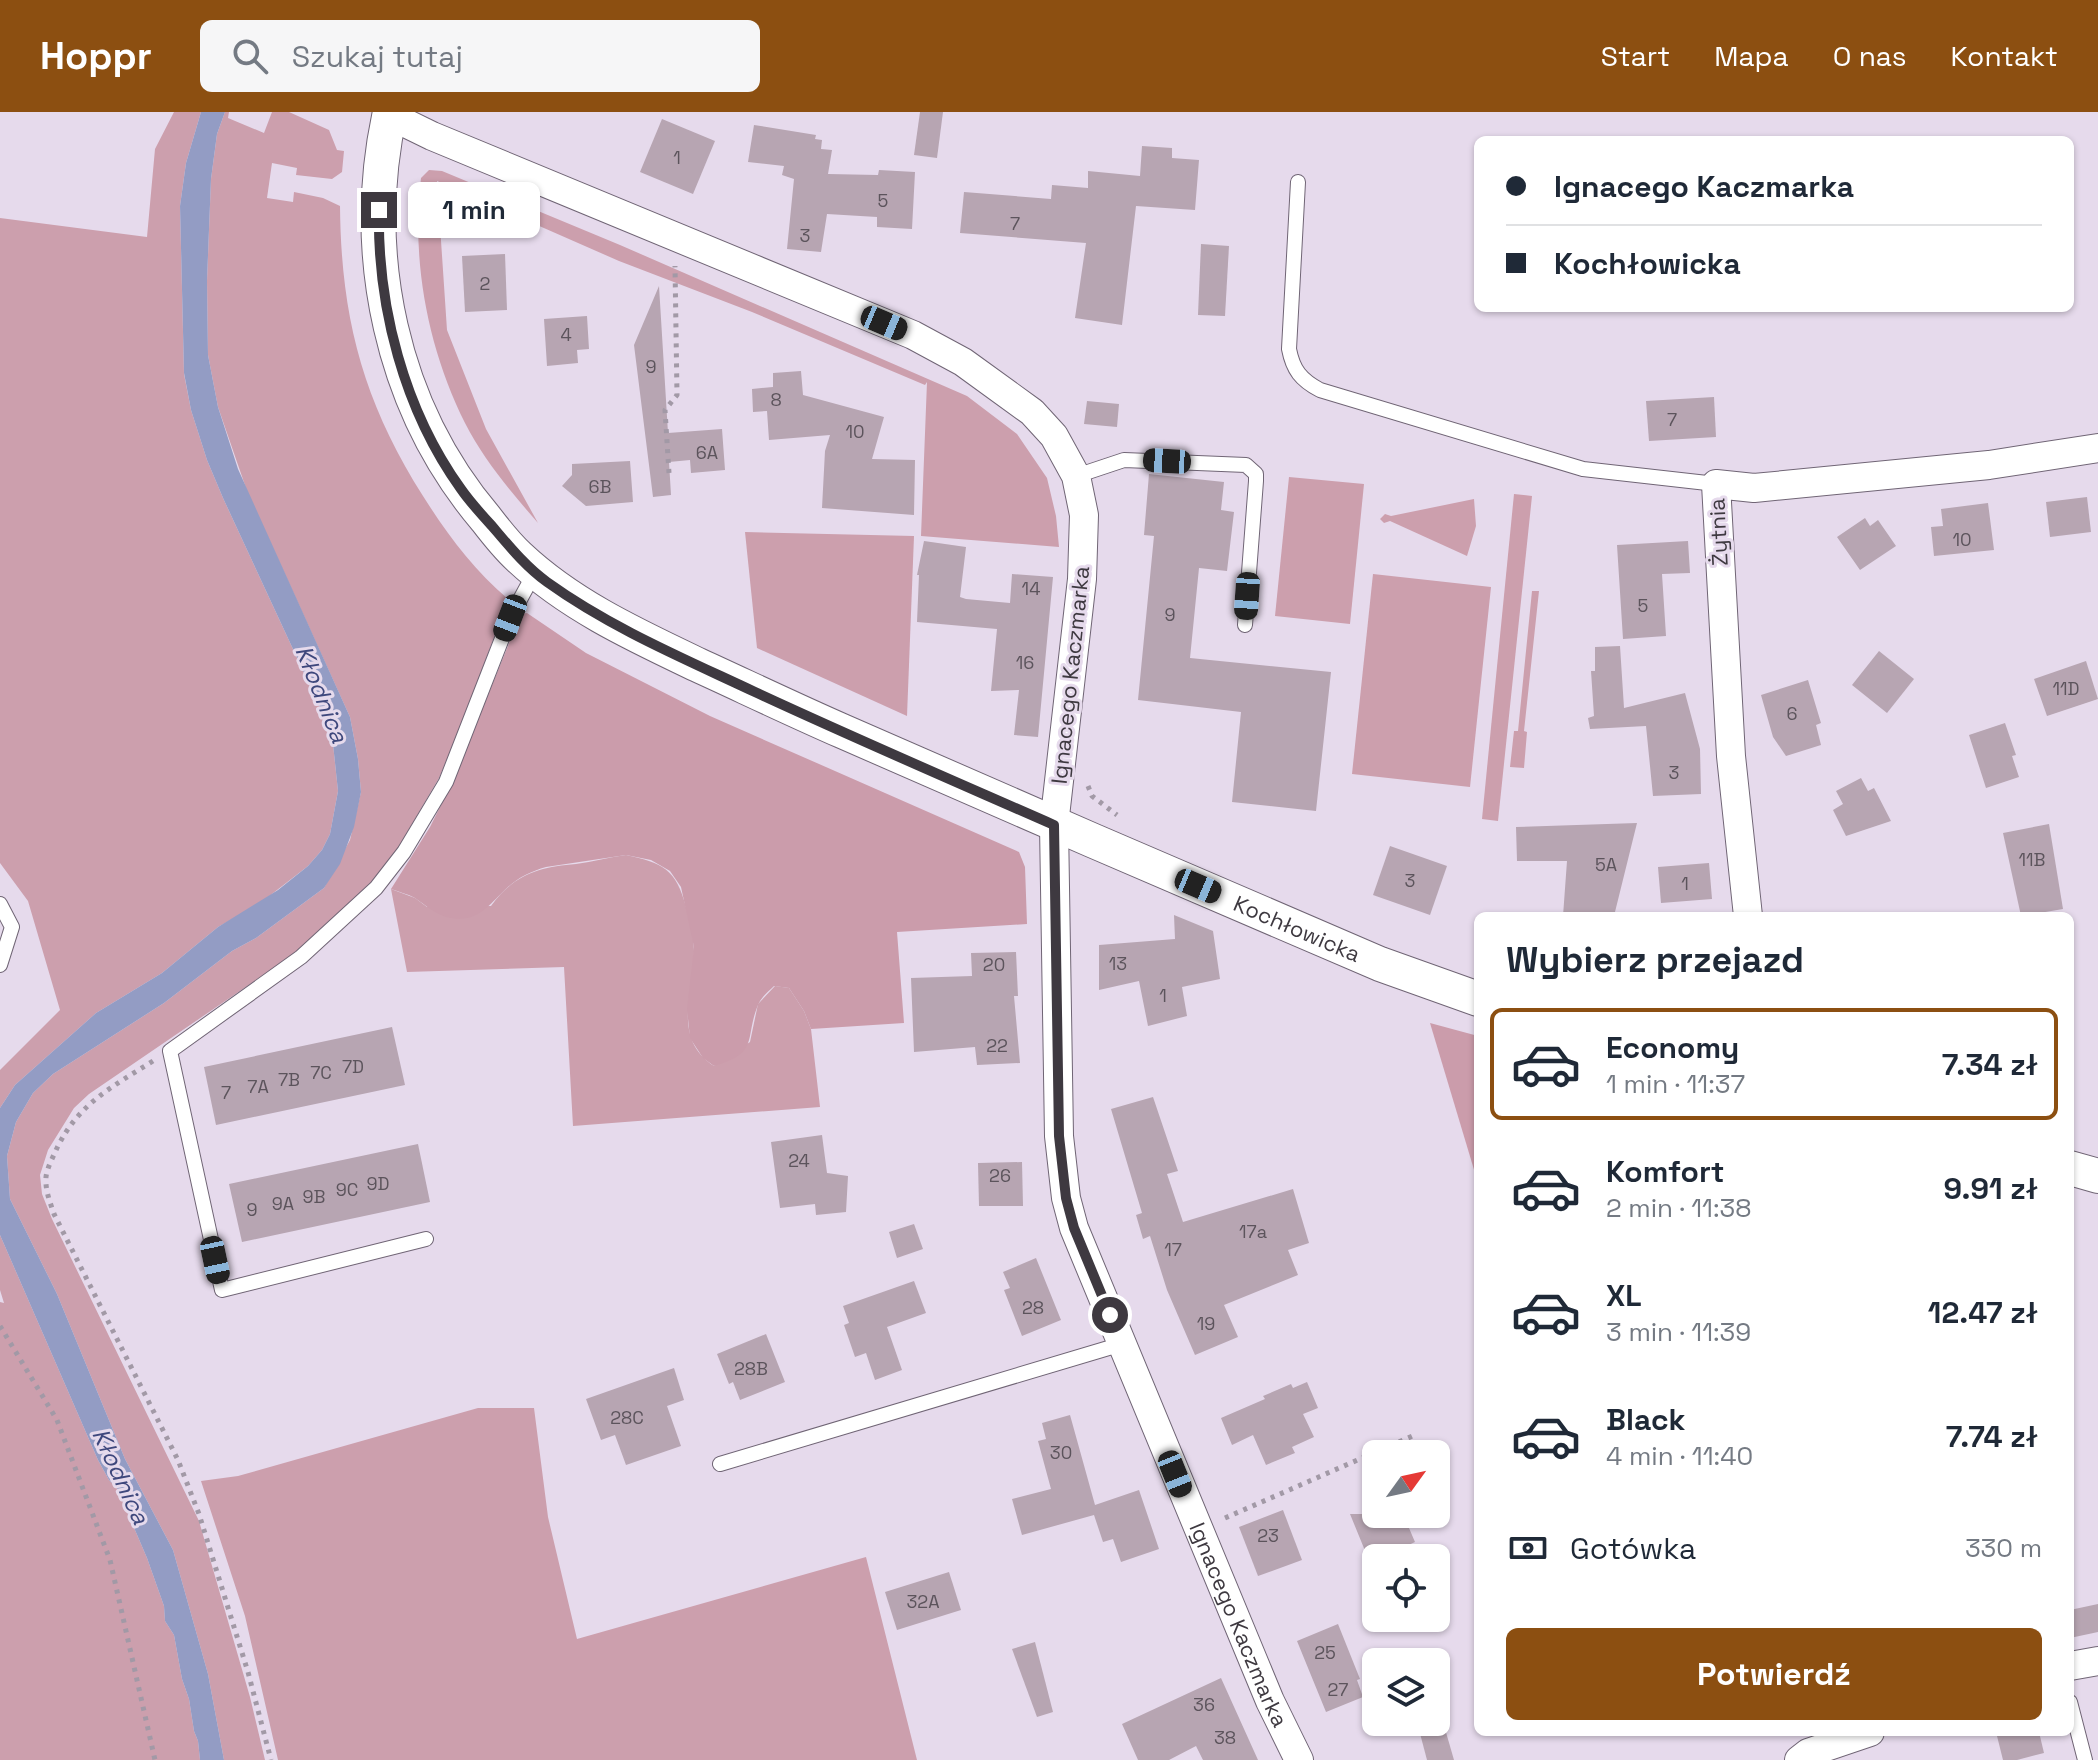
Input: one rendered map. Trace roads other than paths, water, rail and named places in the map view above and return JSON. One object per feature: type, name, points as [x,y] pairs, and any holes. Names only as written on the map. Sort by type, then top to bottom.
[{"type":"street","name":"Ignacego Kaczmarka","points":[[387,113],[432,136],[913,335],[963,362],[1032,412],[1054,436],[1076,476],[1084,515],[1082,579],[1054,825],[1059,1136],[1066,1198],[1074,1228],[1199,1530],[1270,1701],[1299,1760]]},
{"type":"street","name":"Kochłowicka","points":[[387,113],[379,180],[378,239],[384,300],[403,372],[429,437],[460,489],[515,554],[546,581],[622,629],[790,708],[1380,964],[1474,998]]},
{"type":"street","name":"Żytnia","points":[[1748,912],[1731,756],[1716,484],[1754,488],[1973,467],[2098,448]]},
{"type":"street","points":[[2074,1169],[2098,1176]]},
{"type":"street","points":[[2074,1665],[2098,1661]]},
{"type":"street","points":[[1799,1760],[1808,1753],[1858,1736]]},
{"type":"lane","points":[[1298,182],[1289,349],[1292,366],[1304,382],[1320,390],[1583,469],[1716,484]]},
{"type":"lane","points":[[1076,476],[1124,460],[1246,465],[1251,469],[1256,481],[1245,625]]},
{"type":"lane","points":[[426,1239],[222,1290],[170,1051],[301,957],[376,888],[404,852],[446,782],[510,618],[535,572]]},
{"type":"lane","points":[[0,904],[12,927],[0,965]]},
{"type":"lane","points":[[720,1464],[1122,1344]]},
{"type":"lane","points":[[2074,1717],[2085,1760]]},
{"type":"water","name":"Kłodnica","points":[[201,112],[225,112],[217,134],[211,179],[207,281],[208,355],[218,407],[238,469],[350,717],[361,792],[354,827],[340,864],[324,888],[256,938],[232,951],[164,1003],[53,1074],[33,1093],[16,1122],[7,1156],[10,1199],[57,1294],[125,1459],[173,1550],[208,1674],[224,1760],[200,1760],[174,1635],[165,1621],[164,1606],[147,1558],[117,1488],[98,1460],[0,1235],[0,1108],[15,1085],[96,1013],[162,973],[218,927],[278,890],[308,866],[322,850],[330,834],[338,791],[333,744],[324,716],[223,498],[191,410],[184,373],[180,206],[186,163]]}]
